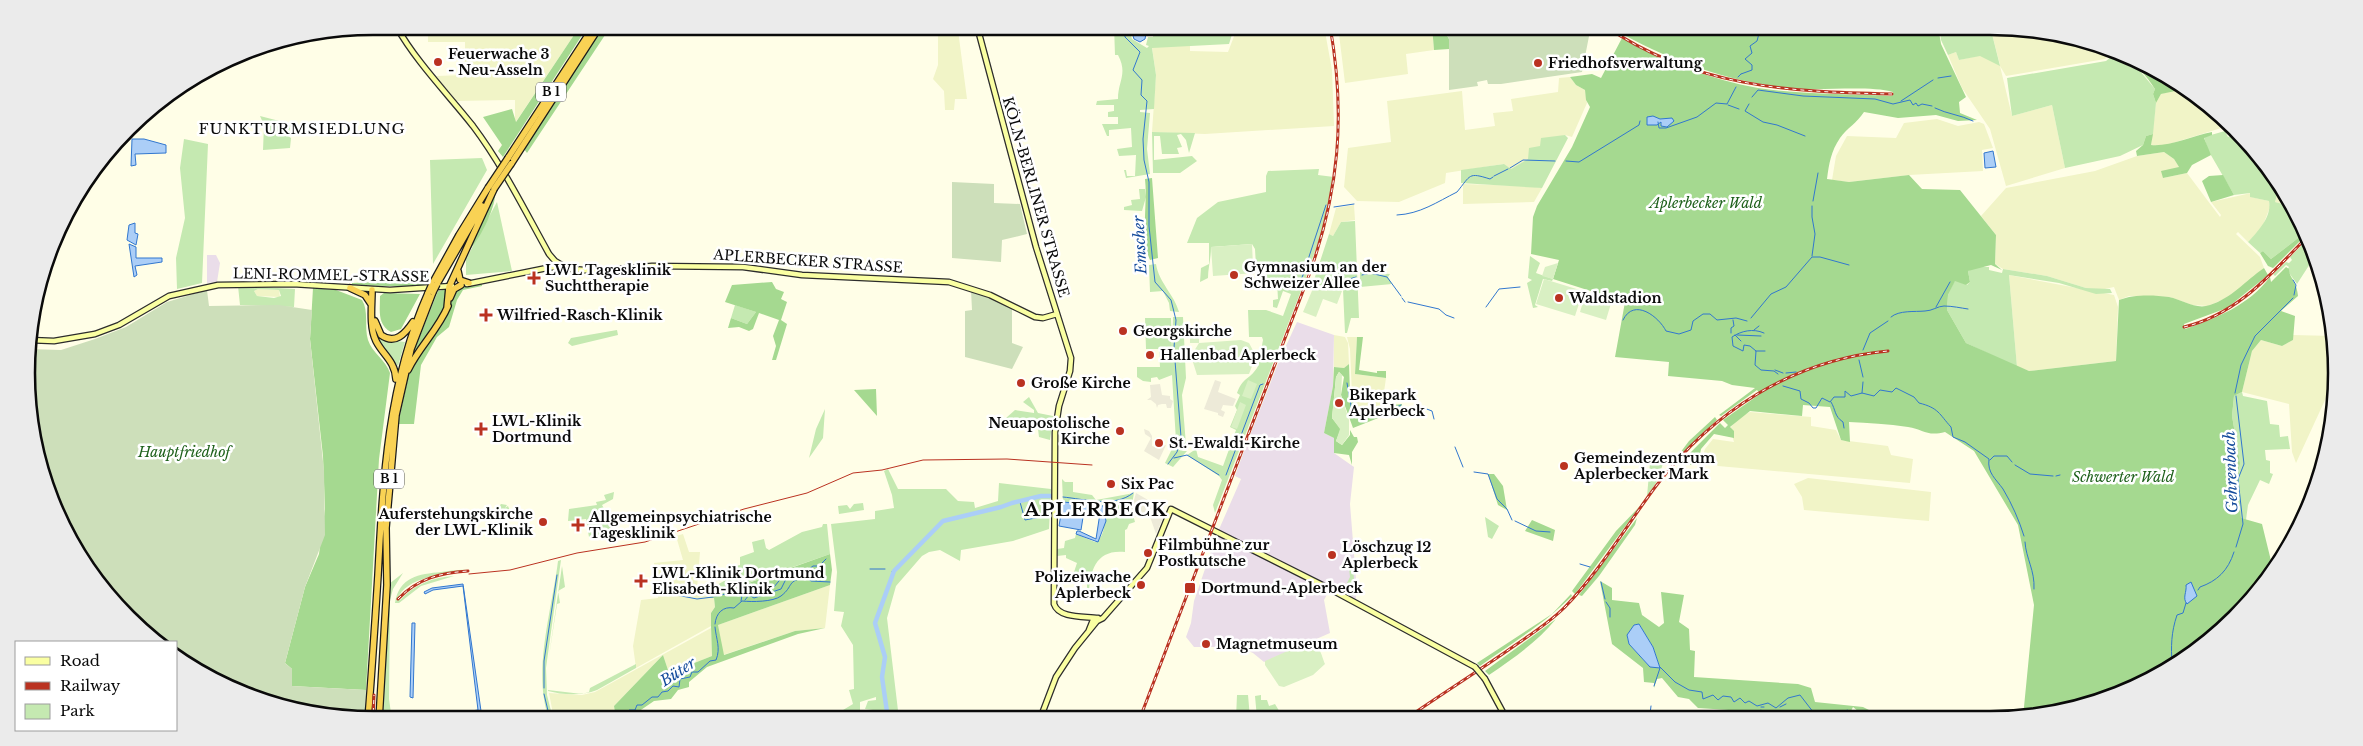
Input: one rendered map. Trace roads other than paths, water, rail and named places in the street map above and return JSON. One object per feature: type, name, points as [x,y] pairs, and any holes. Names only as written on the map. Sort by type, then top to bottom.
[{"type":"highway","name":"B 1","points":[[369,711],[384,483],[405,352],[418,314],[434,284],[588,35]]},
{"type":"highway","name":"B 1","points":[[509,161],[594,35]]},
{"type":"highway","points":[[447,308],[449,287],[491,191]]},
{"type":"highway","points":[[459,264],[458,278],[470,283]]},
{"type":"highway","points":[[399,385],[417,354],[438,325],[453,292],[461,285]]},
{"type":"highway","points":[[350,288],[365,295],[372,305]]},
{"type":"highway","points":[[373,290],[374,335],[377,343],[393,364],[399,385]]},
{"type":"highway","points":[[373,290],[375,324],[383,337],[394,339],[401,337],[418,314]]},
{"type":"highway","name":"B 1","points":[[379,711],[387,582],[385,552],[388,496],[399,385],[430,292]]},
{"type":"main road","name":"APLERBECKER STRASSE","points":[[401,35],[409,48],[493,155],[549,254],[555,261],[568,268]]},
{"type":"main road","name":"KÖLN-BERLINER STRASSE","points":[[979,35],[1036,247],[1070,358],[1070,374],[1057,419],[1054,525],[1055,607],[1059,612],[1084,616],[1095,620]]},
{"type":"main road","name":"APLERBECKER STRASSE","points":[[549,254],[552,267],[594,271],[652,266],[735,267],[802,275],[949,282],[980,291],[1039,318],[1057,312]]},
{"type":"main road","points":[[552,267],[555,265],[555,261]]},
{"type":"main road","name":"LENI-ROMMEL-STRASSE","points":[[37,340],[54,340],[95,334],[119,325],[169,296],[218,285],[286,284],[373,290],[418,290],[461,285],[552,267]]},
{"type":"main road","points":[[1043,711],[1056,677],[1089,632],[1095,620],[1106,613],[1145,572],[1171,509],[1330,589],[1475,667],[1485,679],[1502,711]]},
{"type":"water","points":[[1133,35],[1146,35],[1145,39],[1140,42],[1134,39]]},
{"type":"water","points":[[1653,116],[1660,119],[1672,118],[1674,121],[1667,127],[1661,126],[1661,122],[1657,125],[1647,125],[1647,117]]},
{"type":"water","points":[[132,139],[144,139],[166,145],[166,153],[135,154],[136,165],[131,166]]},
{"type":"water","points":[[1993,151],[1996,167],[1985,168],[1984,153]]},
{"type":"water","points":[[135,223],[135,233],[138,234],[136,245],[127,240],[129,225]]},
{"type":"water","points":[[129,244],[136,247],[136,258],[162,258],[162,262],[135,266],[137,275],[134,277]]},
{"type":"water","points":[[1063,502],[1103,506],[1106,521],[1098,542],[1076,534],[1079,531],[1096,539],[1100,513],[1084,511],[1081,530],[1059,526]]},
{"type":"water","points":[[2191,582],[2197,596],[2187,604],[2185,597],[2186,585]]},
{"type":"water","points":[[463,584],[481,711],[471,711],[478,710],[463,586],[433,590],[425,594],[424,592],[432,588]]},
{"type":"water","points":[[412,623],[415,623],[413,698],[410,697]]},
{"type":"water","points":[[1639,624],[1653,647],[1660,668],[1650,667],[1629,644],[1627,635],[1634,625]]},
{"type":"waterway","name":"Emscher","points":[[1125,35],[1140,52],[1133,70],[1142,80],[1141,95],[1147,101],[1143,139],[1144,160],[1149,182],[1149,226],[1155,282],[1171,300],[1176,320],[1174,348],[1181,437],[1177,452],[1168,464]]},
{"type":"waterway","points":[[1741,74],[1752,70],[1752,65],[1745,59],[1752,53],[1750,46],[1757,41],[1759,35]]},
{"type":"waterway","points":[[1738,77],[1741,74]]},
{"type":"waterway","points":[[1938,78],[1951,76]]},
{"type":"waterway","points":[[1901,101],[1933,80]]},
{"type":"waterway","points":[[1658,122],[1659,128],[1666,128],[1697,117],[1716,103],[1727,104],[1736,87]]},
{"type":"waterway","points":[[1752,97],[1758,90],[1803,96],[1875,99],[1893,104],[1910,100],[1913,105],[1916,103],[1918,106],[1922,104],[1932,106]]},
{"type":"waterway","points":[[1749,104],[1745,111],[1763,122],[1777,125],[1805,136]]},
{"type":"waterway","points":[[1728,105],[1739,109]]},
{"type":"waterway","points":[[1935,108],[1973,121]]},
{"type":"waterway","points":[[1566,161],[1579,162],[1639,125],[1640,121]]},
{"type":"waterway","points":[[1510,168],[1523,160],[1555,161]]},
{"type":"waterway","points":[[1494,176],[1508,169]]},
{"type":"waterway","points":[[1813,201],[1818,173]]},
{"type":"waterway","points":[[1397,215],[1421,210],[1457,192],[1470,176],[1490,179],[1493,177]]},
{"type":"waterway","points":[[1334,207],[1354,204]]},
{"type":"waterway","points":[[1303,275],[1326,205]]},
{"type":"waterway","points":[[1812,206],[1815,234],[1812,256]]},
{"type":"waterway","points":[[1751,318],[1771,294],[1786,287],[1812,257],[1820,257],[1849,265]]},
{"type":"waterway","points":[[1362,275],[1370,273],[1387,277],[1401,296]]},
{"type":"waterway","points":[[1295,283],[1299,284],[1303,275]]},
{"type":"waterway","points":[[1343,281],[1356,277]]},
{"type":"waterway","points":[[1269,279],[1293,283]]},
{"type":"waterway","points":[[2293,280],[2296,285],[2294,295]]},
{"type":"waterway","points":[[1936,307],[1950,282]]},
{"type":"waterway","points":[[1486,307],[1499,289],[1520,287]]},
{"type":"waterway","points":[[1402,298],[1405,302]]},
{"type":"waterway","name":"Gehrenbach","points":[[2235,393],[2241,365],[2255,336],[2293,298]]},
{"type":"waterway","points":[[1408,302],[1439,309],[1446,315],[1454,318]]},
{"type":"waterway","points":[[1891,317],[1903,312],[1928,311],[1942,306],[1968,309]]},
{"type":"waterway","points":[[1623,320],[1633,310],[1640,310],[1652,315],[1666,331],[1679,334],[1691,330],[1693,321],[1703,314],[1710,314],[1717,320],[1736,318],[1747,321]]},
{"type":"waterway","points":[[1731,333],[1731,328],[1734,326],[1733,320]]},
{"type":"waterway","points":[[1863,350],[1870,333],[1888,321]]},
{"type":"waterway","points":[[1754,330],[1759,326]]},
{"type":"waterway","points":[[1764,333],[1751,330],[1739,333],[1732,337],[1733,346],[1743,351],[1744,345],[1750,346],[1756,351],[1755,365],[1761,370],[1774,371],[1778,374]]},
{"type":"waterway","points":[[1735,335],[1741,341]]},
{"type":"waterway","points":[[1737,335],[1761,336]]},
{"type":"waterway","points":[[1756,351],[1765,351]]},
{"type":"waterway","points":[[1859,360],[1863,377]]},
{"type":"waterway","points":[[1775,370],[1783,373]]},
{"type":"waterway","points":[[1786,373],[1796,372]]},
{"type":"waterway","points":[[1862,393],[1863,382]]},
{"type":"waterway","points":[[1347,383],[1352,411],[1355,412]]},
{"type":"waterway","points":[[1226,475],[1260,385],[1263,384]]},
{"type":"waterway","points":[[1783,386],[1800,391],[1801,399],[1809,403],[1813,408],[1816,408],[1822,398],[1830,402],[1834,397],[1845,397],[1845,391],[1851,396],[1862,393],[1874,396],[1880,390],[1892,392],[1896,388],[1914,397],[1919,403],[1935,409],[1951,427],[1953,437],[1965,442],[1989,459],[1989,468],[2009,500],[2024,536]]},
{"type":"waterway","name":"Gehrenbach","points":[[2236,396],[2244,464],[2238,479],[2243,524],[2236,547]]},
{"type":"waterway","points":[[1831,402],[1837,415],[1843,422],[1844,428]]},
{"type":"waterway","points":[[1359,412],[1367,417],[1379,416],[1401,405]]},
{"type":"waterway","points":[[1424,408],[1432,411],[1434,419]]},
{"type":"waterway","points":[[1455,447],[1463,467]]},
{"type":"waterway","points":[[1174,458],[1187,455],[1219,475]]},
{"type":"waterway","points":[[1990,460],[1994,456],[2007,456],[2012,462]]},
{"type":"waterway","points":[[2015,465],[2030,474],[2053,476]]},
{"type":"waterway","points":[[1474,472],[1488,474],[1497,499],[1507,509],[1512,520]]},
{"type":"waterway","points":[[2056,476],[2060,475]]},
{"type":"waterway","name":"Emscher","points":[[1063,497],[1090,501],[1108,501],[1126,498],[1133,493]]},
{"type":"waterway","name":"Emscher","points":[[887,711],[882,677],[885,657],[875,623],[894,571],[943,521],[1041,496],[1052,496]]},
{"type":"waterway","points":[[1020,502],[1025,520],[1051,515]]},
{"type":"waterway","points":[[1515,521],[1536,531],[1550,532]]},
{"type":"waterway","points":[[2025,542],[2034,589]]},
{"type":"waterway","name":"Gehrenbach","points":[[2198,590],[2200,587],[2212,582],[2225,570],[2234,552]]},
{"type":"waterway","points":[[715,596],[753,589],[760,585],[767,588],[774,587],[783,576],[794,573],[799,574],[801,570],[805,572],[813,566],[819,566],[826,559]]},
{"type":"waterway","points":[[1580,564],[1590,567]]},
{"type":"waterway","name":"Büter","points":[[870,569],[885,569]]},
{"type":"waterway","points":[[544,688],[544,661],[557,575]]},
{"type":"waterway","points":[[745,600],[749,595],[754,598],[781,589],[787,577]]},
{"type":"waterway","name":"Büter","points":[[715,624],[723,609],[734,608],[742,601],[762,601],[777,598],[795,580],[806,577],[811,581],[830,582]]},
{"type":"waterway","points":[[1601,582],[1605,599]]},
{"type":"waterway","points":[[741,601],[743,590]]},
{"type":"waterway","points":[[666,593],[697,599],[713,597]]},
{"type":"waterway","points":[[1606,602],[1610,608],[1610,617]]},
{"type":"waterway","name":"Gehrenbach","points":[[2172,658],[2177,615],[2183,613],[2186,603]]},
{"type":"waterway","name":"Büter","points":[[629,711],[635,710],[637,705],[642,705],[652,697],[658,697],[662,692],[668,691],[673,686],[679,687],[680,679],[690,677],[692,672],[698,672],[710,661],[716,660],[718,647],[715,627]]},
{"type":"waterway","points":[[1660,667],[1675,682],[1689,690],[1702,692],[1703,699],[1713,695],[1718,700],[1723,696],[1731,697],[1734,702],[1740,698],[1745,703],[1749,701],[1757,706],[1768,703],[1776,708],[1788,698],[1800,695],[1812,711]]},
{"type":"waterway","points":[[1654,686],[1660,668]]},
{"type":"waterway","points":[[544,694],[548,711]]},
{"type":"waterway","points":[[1780,707],[1786,704]]},
{"type":"waterway","points":[[1650,711],[1651,706]]},
{"type":"tram line","points":[[469,574],[510,570],[577,553],[645,542],[744,509],[807,493],[853,473],[882,470],[923,460],[1007,459],[1092,465]]},
{"type":"railway","points":[[1143,711],[1319,246],[1327,215],[1337,153],[1338,91],[1331,35]]},
{"type":"railway","points":[[1620,35],[1673,62],[1708,74],[1743,82],[1779,88],[1816,91],[1892,94]]},
{"type":"railway","points":[[2184,327],[2221,313],[2237,303],[2267,278],[2301,243]]},
{"type":"railway","points":[[1417,711],[1536,631],[1565,607],[1590,579],[1656,486],[1678,459],[1729,413],[1758,394],[1788,378],[1820,365],[1853,356],[1888,351]]},
{"type":"railway","points":[[398,599],[422,581],[448,573],[468,571]]},
{"type":"railway","points":[[373,711],[374,695]]},
{"type":"place","name":"Feuerwache 3 - Neu-Asseln","points":[[438,62]]},
{"type":"place","name":"Friedhofsverwaltung","points":[[1538,63]]},
{"type":"place","name":"Gymnasium an der Schweizer Allee","points":[[1234,275]]},
{"type":"place","name":"LWL Tagesklinik Suchttherapie","points":[[534,278]]},
{"type":"place","name":"Waldstadion","points":[[1559,298]]},
{"type":"place","name":"Wilfried-Rasch-Klinik","points":[[486,315]]},
{"type":"place","name":"Georgskirche","points":[[1123,331]]},
{"type":"place","name":"Hallenbad Aplerbeck","points":[[1150,355]]},
{"type":"place","name":"Große Kirche","points":[[1021,383]]},
{"type":"place","name":"Bikepark Aplerbeck","points":[[1339,403]]},
{"type":"place","name":"LWL-Klinik Dortmund","points":[[481,429]]},
{"type":"place","name":"Neuapostolische Kirche","points":[[1120,431]]},
{"type":"place","name":"St.-Ewaldi-Kirche","points":[[1159,443]]},
{"type":"place","name":"Gemeindezentrum Aplerbecker Mark","points":[[1564,466]]},
{"type":"place","name":"Six Pac","points":[[1111,484]]},
{"type":"place","name":"Auferstehungskirche der LWL-Klinik","points":[[543,522]]},
{"type":"place","name":"Allgemeinpsychiatrische Tagesklinik","points":[[578,525]]},
{"type":"place","name":"Filmbühne zur Postkutsche","points":[[1148,553]]},
{"type":"place","name":"Löschzug 12 Aplerbeck","points":[[1332,555]]},
{"type":"place","name":"LWL-Klinik Dortmund Elisabeth-Klinik","points":[[641,581]]},
{"type":"place","name":"Polizeiwache Aplerbeck","points":[[1141,585]]},
{"type":"place","name":"Dortmund-Aplerbeck","points":[[1190,588]]},
{"type":"place","name":"Magnetmuseum","points":[[1206,644]]},
{"type":"district","name":"FUNKTURMSIEDLUNG","points":[[302,129]]},
{"type":"district","name":"APLERBECK","points":[[1096,509]]},
{"type":"park label","name":"Aplerbecker Wald","points":[[1706,203]]},
{"type":"park label","name":"Hauptfriedhof","points":[[184,452]]},
{"type":"park label","name":"Schwerter Wald","points":[[2123,477]]}]
